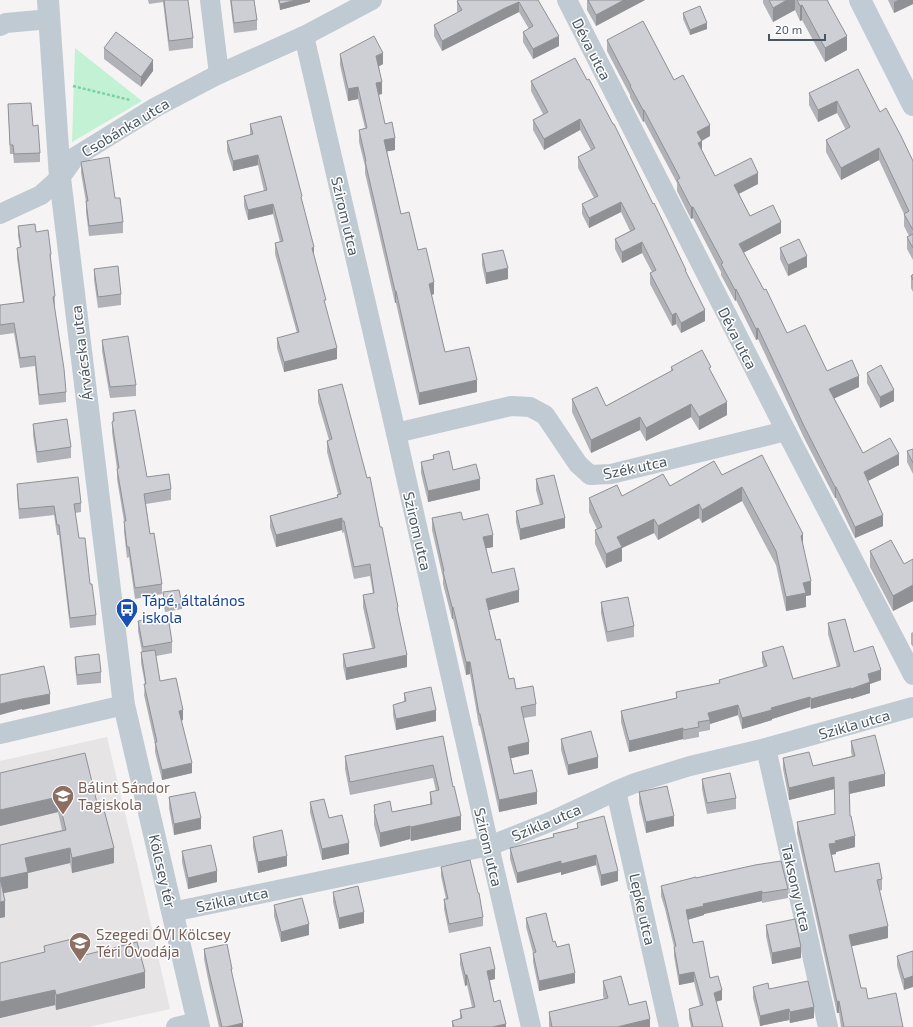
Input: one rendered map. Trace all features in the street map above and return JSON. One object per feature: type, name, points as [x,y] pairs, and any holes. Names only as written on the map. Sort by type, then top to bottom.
[{"type":"main road","points":[[860,0],[913,105]]},
{"type":"street","points":[[210,0],[218,74]]},
{"type":"street","name":"Csobánka utca","points":[[0,214],[41,195],[60,178],[75,157],[156,107],[218,74],[304,36],[372,0]]},
{"type":"street","name":"Déva utca","points":[[566,0],[786,431],[913,675]]},
{"type":"street","points":[[2,21],[49,9]]},
{"type":"street","name":"Árvácska utca","points":[[49,9],[60,178],[124,705]]},
{"type":"street","name":"Szirom utca","points":[[304,36],[531,1027]]},
{"type":"street","name":"Szék utca","points":[[396,433],[511,406],[530,407],[545,416],[578,464],[590,475],[611,474],[786,431]]},
{"type":"street","points":[[0,734],[124,705]]},
{"type":"street","name":"Kölcsey tér","points":[[124,705],[198,1025],[176,1027]]},
{"type":"street","name":"Szikla utca","points":[[172,912],[489,846],[552,821],[635,783],[690,766],[766,748],[913,707]]},
{"type":"street","name":"Taksony utca","points":[[766,748],[828,1027]]},
{"type":"street","name":"Lepke utca","points":[[616,791],[669,1027]]},
{"type":"path","points":[[54,82],[156,107]]},
{"type":"shaded area","points":[[107,737],[170,1009],[89,1027],[0,1027],[0,761]]},
{"type":"green space","points":[[75,48],[142,101],[72,142]]},
{"type":"building","points":[[164,0],[188,0],[193,38],[169,41]]},
{"type":"building","points":[[231,0],[254,0],[257,20],[234,23]]},
{"type":"building","points":[[279,0],[296,0],[280,4]]},
{"type":"building","points":[[538,0],[559,36],[533,49],[523,32],[533,26],[519,2],[442,41],[434,25],[462,10],[457,1]]},
{"type":"building","points":[[588,0],[624,0],[596,15]]},
{"type":"building","points":[[769,0],[787,0],[773,8]]},
{"type":"building","points":[[797,0],[827,0],[847,36],[825,48],[802,5],[800,6]]},
{"type":"building","points":[[700,6],[707,23],[690,30],[683,13]]},
{"type":"building","points":[[643,21],[674,80],[683,75],[710,125],[697,132],[702,141],[698,143],[715,176],[751,158],[758,173],[734,185],[750,216],[773,205],[781,222],[739,244],[764,290],[766,289],[787,333],[805,325],[827,371],[852,360],[859,376],[829,389],[863,453],[890,438],[899,454],[864,472],[883,515],[855,527],[804,426],[758,328],[756,329],[736,289],[735,290],[721,264],[723,263],[693,207],[691,207],[677,180],[680,178],[607,40]]},
{"type":"building","points":[[116,32],[153,60],[141,77],[104,48]]},
{"type":"building","points":[[374,36],[383,53],[376,56],[382,82],[376,83],[385,124],[392,122],[395,138],[384,140],[401,214],[409,212],[418,250],[426,248],[434,282],[429,284],[445,352],[469,347],[477,380],[419,393],[365,161],[359,130],[367,128],[358,87],[348,89],[340,54]]},
{"type":"building","points":[[575,58],[587,80],[589,79],[614,124],[653,204],[654,203],[705,310],[681,323],[676,313],[672,315],[650,273],[656,270],[642,242],[622,252],[615,239],[635,229],[621,202],[589,218],[582,204],[598,196],[578,157],[595,148],[580,119],[544,139],[533,120],[548,112],[531,81]]},
{"type":"building","points":[[858,69],[880,112],[886,108],[913,161],[913,230],[904,214],[909,211],[879,148],[841,168],[826,140],[850,127],[837,101],[818,110],[809,93]]},
{"type":"building","points":[[31,103],[33,126],[38,125],[40,153],[14,154],[13,145],[10,145],[8,104]]},
{"type":"building","points":[[281,116],[302,196],[301,197],[314,247],[312,248],[337,348],[284,362],[277,338],[299,332],[275,243],[283,241],[273,204],[248,210],[244,196],[267,190],[258,155],[233,161],[227,141],[253,134],[250,124]]},
{"type":"building","points":[[109,157],[115,198],[120,198],[123,222],[89,226],[86,201],[88,201],[81,162]]},
{"type":"building","points":[[35,224],[36,232],[48,230],[55,296],[53,297],[66,392],[39,395],[35,356],[20,358],[14,323],[0,325],[0,305],[24,302],[17,248],[21,247],[18,226]]},
{"type":"building","points":[[913,234],[913,248],[907,237]]},
{"type":"building","points":[[799,239],[807,256],[788,265],[780,248]]},
{"type":"building","points":[[503,250],[508,268],[486,273],[482,254]]},
{"type":"building","points":[[118,266],[121,294],[98,297],[94,269]]},
{"type":"building","points":[[128,336],[136,385],[110,387],[102,340]]},
{"type":"building","points":[[702,350],[711,367],[709,368],[727,402],[699,417],[691,404],[646,428],[640,417],[591,440],[572,399],[597,387],[606,406],[673,370],[671,367]]},
{"type":"building","points":[[881,365],[894,390],[880,397],[867,373]]},
{"type":"building","points":[[342,384],[367,478],[370,477],[380,527],[382,527],[407,655],[346,668],[343,654],[375,648],[363,595],[374,593],[370,564],[354,567],[344,521],[342,521],[342,518],[276,535],[270,516],[338,497],[337,495],[341,494],[327,441],[332,439],[318,390]]},
{"type":"building","points":[[135,410],[147,477],[169,474],[171,489],[144,494],[150,534],[154,533],[162,584],[135,588],[129,547],[127,547],[124,521],[126,521],[117,469],[119,468],[112,422],[114,421],[113,413]]},
{"type":"building","points":[[67,419],[71,447],[37,452],[33,424]]},
{"type":"building","points":[[913,449],[913,463],[907,451]]},
{"type":"building","points":[[449,451],[453,470],[476,464],[480,479],[428,491],[421,462],[434,459],[433,455]]},
{"type":"building","points":[[762,455],[803,534],[801,536],[811,581],[803,583],[806,593],[786,597],[776,551],[742,487],[702,510],[699,504],[658,526],[654,519],[617,537],[622,547],[606,554],[595,530],[602,527],[589,498],[617,485],[622,496],[663,474],[670,486],[714,461],[722,475]]},
{"type":"building","points":[[554,475],[565,518],[520,529],[516,511],[543,504],[536,479]]},
{"type":"building","points":[[78,477],[81,503],[74,504],[79,538],[85,538],[90,584],[92,584],[96,615],[70,618],[59,525],[57,525],[54,506],[19,509],[17,484]]},
{"type":"building","points":[[461,512],[463,520],[488,514],[493,535],[483,537],[492,573],[514,568],[519,590],[486,599],[496,640],[500,639],[509,679],[514,678],[516,689],[533,686],[536,704],[521,707],[529,742],[508,747],[514,774],[532,770],[537,792],[499,800],[479,714],[470,662],[466,662],[443,572],[432,518]]},
{"type":"building","points":[[891,540],[904,564],[913,559],[913,585],[893,596],[870,551]]},
{"type":"building","points":[[179,590],[182,604],[165,606],[163,592]]},
{"type":"building","points":[[628,597],[634,626],[607,632],[601,602]]},
{"type":"building","points":[[168,616],[172,642],[143,647],[138,621]]},
{"type":"building","points":[[845,619],[854,652],[873,646],[881,670],[868,674],[870,682],[851,689],[811,699],[810,697],[771,708],[772,710],[742,718],[738,705],[708,713],[710,720],[698,722],[699,727],[683,730],[683,728],[629,741],[621,711],[677,698],[676,692],[720,683],[719,680],[767,666],[762,652],[783,646],[793,679],[840,666],[828,623]]},
{"type":"building","points":[[155,650],[160,681],[176,678],[183,710],[179,711],[192,763],[162,770],[144,684],[146,684],[141,652]]},
{"type":"building","points":[[99,654],[101,672],[77,675],[75,657]]},
{"type":"building","points":[[44,666],[50,694],[0,704],[0,675]]},
{"type":"building","points":[[431,687],[436,710],[396,719],[393,705],[406,701],[404,693]]},
{"type":"building","points":[[591,731],[598,757],[568,765],[561,739]]},
{"type":"building","points":[[875,735],[885,774],[849,782],[850,816],[855,836],[829,844],[835,872],[879,863],[882,879],[877,880],[888,926],[849,935],[861,988],[866,988],[868,999],[896,993],[903,1027],[844,1027],[839,1001],[837,1002],[797,822],[835,814],[834,777],[789,788],[783,758],[809,752],[813,766],[855,756],[851,741]]},
{"type":"building","points":[[443,736],[453,787],[454,786],[461,816],[380,833],[374,811],[374,805],[390,801],[392,812],[432,804],[430,792],[439,790],[433,765],[350,782],[345,756]]},
{"type":"building","points":[[85,753],[98,807],[103,806],[114,848],[72,858],[70,848],[25,858],[28,872],[0,878],[0,845],[66,830],[58,797],[0,810],[0,773]]},
{"type":"building","points":[[730,773],[736,798],[707,803],[702,779]]},
{"type":"building","points":[[667,786],[674,816],[646,822],[639,792]]},
{"type":"building","points":[[195,792],[201,818],[174,824],[169,797]]},
{"type":"building","points":[[324,799],[329,818],[342,815],[349,843],[322,849],[310,802]]},
{"type":"building","points":[[604,816],[618,871],[601,875],[596,855],[561,864],[561,861],[517,873],[510,848],[554,837],[553,834],[578,828],[577,823]]},
{"type":"building","points":[[282,830],[287,856],[258,862],[253,837]]},
{"type":"building","points":[[211,845],[217,871],[188,878],[182,851]]},
{"type":"building","points":[[470,860],[479,893],[483,917],[449,924],[444,899],[448,899],[441,867]]},
{"type":"building","points":[[781,861],[788,889],[762,893],[762,891],[703,904],[704,906],[686,910],[693,943],[703,941],[710,978],[718,976],[722,990],[714,993],[723,1027],[693,1027],[689,1009],[703,1005],[694,972],[679,975],[674,947],[676,946],[661,886],[696,877]]},
{"type":"building","points":[[0,878],[5,901],[0,902]]},
{"type":"building","points":[[358,886],[364,912],[339,918],[333,892]]},
{"type":"building","points":[[302,898],[309,924],[281,932],[274,905]]},
{"type":"building","points":[[546,913],[553,942],[555,941],[557,947],[569,944],[575,973],[539,981],[533,953],[536,952],[526,918]]},
{"type":"building","points":[[795,919],[801,947],[772,953],[766,925]]},
{"type":"building","points":[[80,937],[85,955],[137,942],[145,972],[56,995],[55,990],[0,1002],[0,963],[45,952],[44,946]]},
{"type":"building","points":[[227,944],[243,1023],[222,1027],[204,949]]},
{"type":"building","points":[[490,947],[495,969],[487,971],[494,1002],[500,1000],[506,1024],[492,1027],[454,1027],[452,1021],[462,1018],[460,1010],[475,1007],[460,954]]},
{"type":"building","points":[[913,951],[913,976],[904,979],[897,956]]},
{"type":"building","points":[[621,976],[629,1005],[646,1001],[650,1019],[617,1027],[552,1027],[549,1012],[608,998],[603,981]]},
{"type":"building","points":[[808,981],[814,1007],[790,1012],[789,1009],[760,1016],[753,987],[768,983],[769,989]]},
{"type":"place","name":"Tápé, általános iskola","points":[[127,628]]},
{"type":"place","name":"Bálint Sándor Tagiskola","points":[[63,816]]},
{"type":"place","name":"Szegedi ÓVI Kölcsey Téri Óvodája","points":[[80,962]]}]
